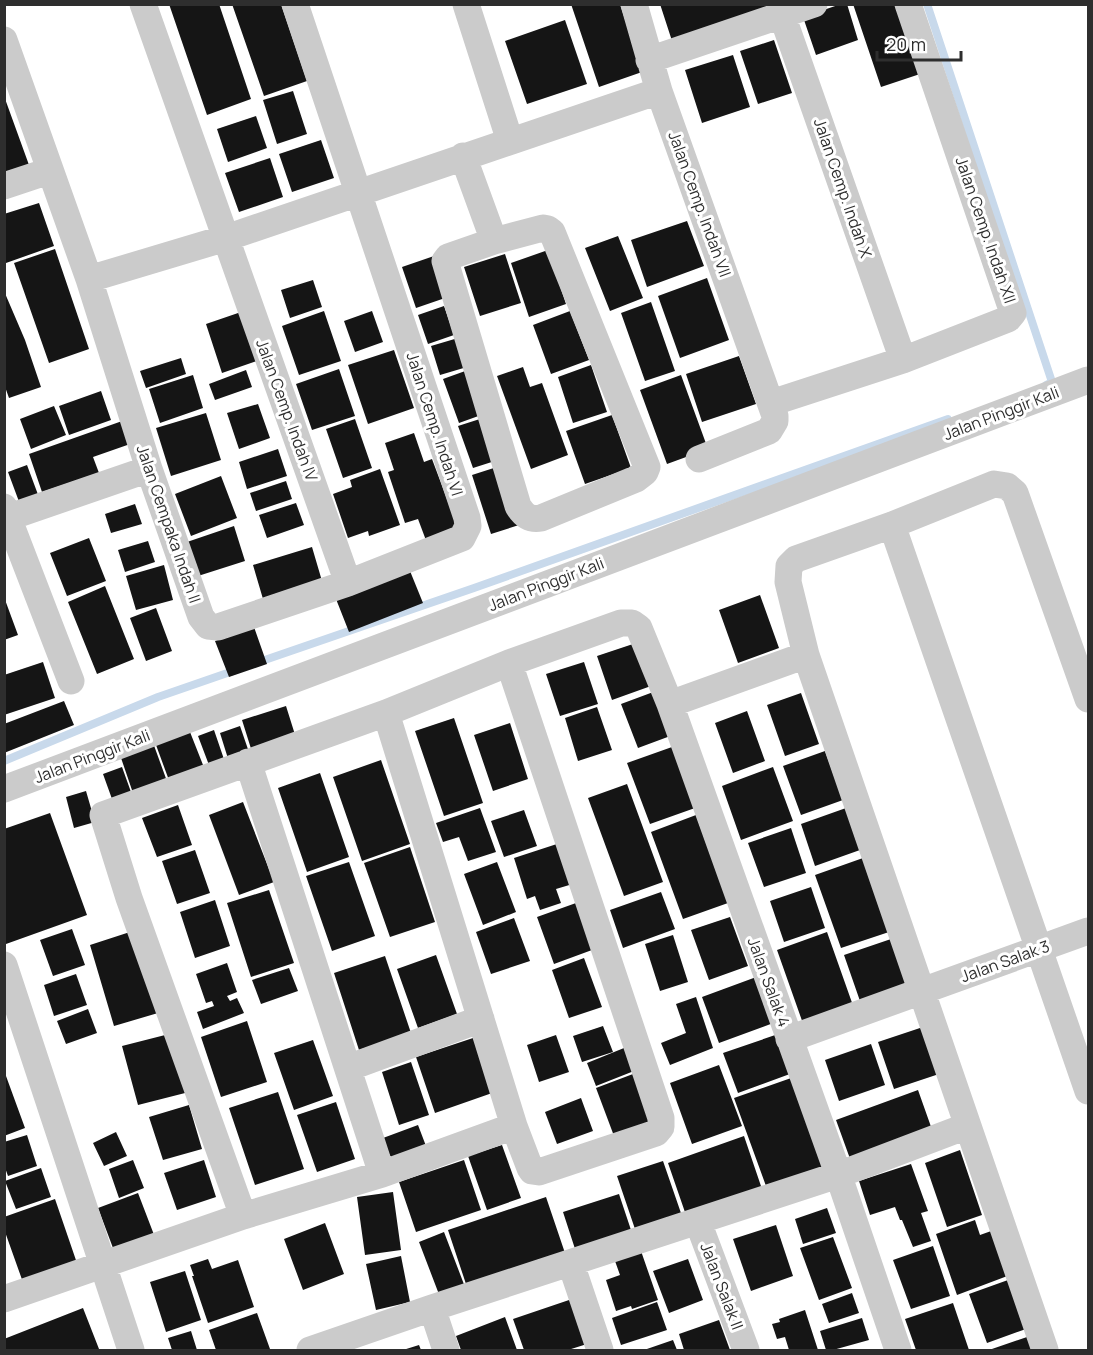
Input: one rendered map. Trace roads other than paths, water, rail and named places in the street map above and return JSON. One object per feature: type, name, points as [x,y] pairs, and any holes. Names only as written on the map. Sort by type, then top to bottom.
[{"type":"street","name":"Jalan Cemp. Indah IV","points":[[143,4],[348,583]]},
{"type":"street","points":[[295,4],[358,193]]},
{"type":"street","points":[[466,4],[510,141]]},
{"type":"street","name":"Jalan Cemp. Indah VII","points":[[634,4],[659,90],[771,403]]},
{"type":"street","points":[[650,60],[814,4]]},
{"type":"street","name":"Jalan Cemp. Indah XII","points":[[771,403],[903,360],[1008,319],[1013,313],[908,4]]},
{"type":"street","name":"Jalan Cemp. Indah X","points":[[782,15],[903,360]]},
{"type":"street","name":"Jalan Cempaka Indah II","points":[[4,40],[89,279],[149,469],[201,617],[208,627],[218,627],[348,583]]},
{"type":"street","points":[[89,279],[226,238],[659,90]]},
{"type":"street","points":[[463,156],[494,241]]},
{"type":"street","points":[[4,186],[49,171]]},
{"type":"street","name":"Jalan Cemp. Indah VI","points":[[348,583],[457,541],[462,538],[468,526],[358,193]]},
{"type":"street","points":[[543,228],[552,232],[646,467],[645,472],[636,479],[541,518],[531,519],[518,506],[445,263],[448,257],[494,241],[543,228]]},
{"type":"street","name":"Jalan Pinggir Kali","points":[[4,789],[1089,380]]},
{"type":"street","points":[[699,459],[769,431],[775,421],[771,403]]},
{"type":"street","points":[[71,681],[6,514],[149,469]]},
{"type":"street","points":[[1045,1350],[806,655],[788,582],[789,566],[796,559],[892,525],[994,484],[1007,486],[1015,493],[1089,699]]},
{"type":"street","points":[[892,525],[1089,1091]]},
{"type":"street","name":"Jalan Salak 4","points":[[508,663],[627,622],[637,626],[670,704],[838,1174],[898,1350]]},
{"type":"street","points":[[670,704],[806,655]]},
{"type":"street","points":[[243,1216],[129,898],[103,815],[386,713],[508,663],[662,1127],[656,1133],[539,1172],[532,1171],[530,1168],[514,1126],[386,713]]},
{"type":"street","points":[[248,762],[382,1174]]},
{"type":"street","name":"Jalan Salak 3","points":[[789,1039],[1089,931]]},
{"type":"street","points":[[4,965],[130,1350]]},
{"type":"street","points":[[348,1068],[481,1019]]},
{"type":"street","points":[[4,1299],[243,1216],[382,1174],[514,1126]]},
{"type":"street","points":[[310,1350],[698,1222],[838,1174],[967,1126]]},
{"type":"street","name":"Jalan Salak II","points":[[698,1222],[746,1350]]},
{"type":"street","points":[[571,1264],[600,1350]]},
{"type":"street","points":[[432,1308],[446,1350]]},
{"type":"waterway","points":[[927,4],[1052,382],[1046,385]]},
{"type":"waterway","points":[[256,663],[948,419]]},
{"type":"waterway","points":[[4,761],[158,697],[236,670]]}]
